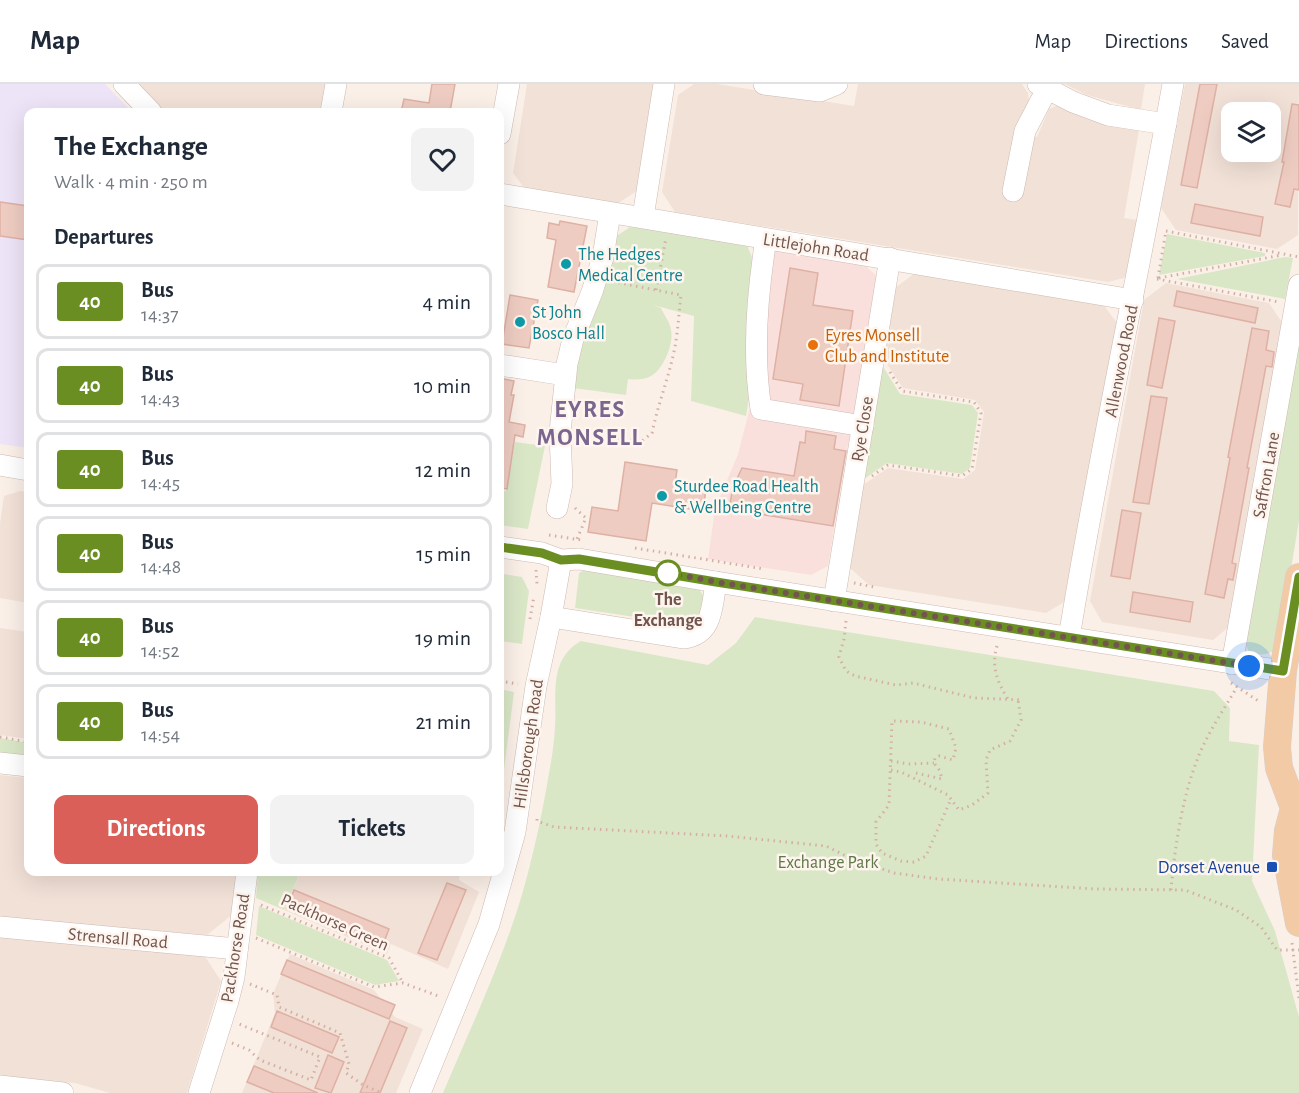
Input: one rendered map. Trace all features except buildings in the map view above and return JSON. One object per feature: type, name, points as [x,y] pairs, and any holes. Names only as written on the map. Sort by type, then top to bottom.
[{"type":"main road","points":[[1299,577],[1283,671],[1277,747],[1280,768],[1296,807],[1288,831],[1293,855],[1299,922]]},
{"type":"street","points":[[124,84],[147,108]]},
{"type":"street","points":[[333,108],[336,84]]},
{"type":"street","points":[[504,109],[508,84]]},
{"type":"street","points":[[643,217],[664,84]]},
{"type":"street","points":[[764,84],[820,91],[837,84]]},
{"type":"street","name":"Allenwood Road","points":[[1069,638],[1085,537],[1133,300],[1173,84]]},
{"type":"street","points":[[1013,191],[1025,131],[1042,86],[1073,102],[1108,115],[1166,124]]},
{"type":"street","name":"Littlejohn Road","points":[[504,195],[1133,300]]},
{"type":"street","points":[[557,508],[562,484],[560,432],[565,375],[573,339],[603,257],[610,213]]},
{"type":"street","points":[[766,239],[758,284],[756,316],[761,409],[870,418]]},
{"type":"street","name":"Rye Close","points":[[834,601],[854,481],[870,418],[873,360],[890,258]]},
{"type":"street","name":"Saffron Lane","points":[[1232,663],[1298,295]]},
{"type":"street","points":[[504,366],[565,375]]},
{"type":"street","points":[[0,465],[24,469]]},
{"type":"street","points":[[504,548],[542,553],[561,560],[579,559],[1283,671]]},
{"type":"street","name":"Hillsborough Road","points":[[504,846],[561,560]]},
{"type":"street","points":[[551,617],[683,638],[693,637],[706,625],[711,613],[716,582]]},
{"type":"street","points":[[0,763],[24,766]]},
{"type":"street","name":"Packhorse Road","points":[[198,1093],[234,977],[247,876]]},
{"type":"street","name":"Hillsborough Road","points":[[420,1093],[489,924],[498,876]]},
{"type":"street","name":"Strensall Road","points":[[0,927],[238,940]]},
{"type":"street","points":[[0,1086],[63,1093]]},
{"type":"path","points":[[656,290],[670,221]]},
{"type":"path","points":[[1166,231],[1299,256]]},
{"type":"path","points":[[1286,254],[1157,279],[1298,295]]},
{"type":"path","points":[[560,432],[642,441],[652,434],[656,411],[664,391],[675,346],[681,296],[596,278]]},
{"type":"path","points":[[854,481],[864,482],[888,465],[963,476],[972,469],[981,413],[974,402],[902,392],[883,361],[873,360]]},
{"type":"path","points":[[557,508],[575,508],[586,518],[577,539]]},
{"type":"path","points":[[529,627],[537,582],[536,570]]},
{"type":"path","points":[[846,621],[844,639],[838,657],[846,671],[855,676],[896,685],[913,683],[974,698],[1023,700]]},
{"type":"path","points":[[997,646],[995,674],[1008,699]]},
{"type":"path","points":[[504,682],[519,684]]},
{"type":"path","points":[[1171,890],[1174,854],[1199,756],[1238,687]]},
{"type":"path","points":[[891,770],[901,772],[937,789],[951,799],[959,810],[972,805],[988,793],[986,760],[990,750],[1010,741],[1021,720],[1018,699]]},
{"type":"path","points":[[934,764],[935,759],[939,756],[953,760],[956,748],[949,729],[908,720],[892,721],[889,805],[876,822],[876,844],[887,857],[901,861],[914,862],[926,856],[951,799]]},
{"type":"path","points":[[0,737],[24,741]]},
{"type":"path","points":[[891,761],[908,764],[934,764],[940,771],[942,779],[916,773]]},
{"type":"path","points":[[538,812],[537,821],[554,827],[727,836],[826,846],[850,858],[894,873],[938,879],[1095,889],[1185,890],[1236,910],[1261,927],[1277,950],[1299,950]]},
{"type":"path","name":"Packhorse Green","points":[[245,899],[388,958],[403,983]]},
{"type":"path","points":[[238,940],[374,987],[403,983],[457,1004]]},
{"type":"path","points":[[245,982],[277,995],[279,1007],[339,1033],[349,1064],[346,1073],[363,1085],[382,1093]]},
{"type":"path","points":[[229,1041],[249,1050],[260,1060],[311,1080],[320,1057],[234,1022]]},
{"type":"shaded area","points":[[0,84],[105,84],[128,108],[24,108],[24,447],[0,444]]},
{"type":"shaded area","points":[[138,84],[327,84],[323,108],[161,108]]},
{"type":"shaded area","points":[[527,84],[661,84],[641,188],[617,204],[525,189],[513,173]]},
{"type":"shaded area","points":[[694,84],[717,84],[854,106],[858,84],[1022,84],[1028,93],[1029,101],[1018,131],[1037,137],[1049,109],[1059,105],[1139,130],[1124,218],[1138,220],[1129,271],[1124,278],[1108,282],[675,212],[662,192],[678,95]]},
{"type":"shaded area","points":[[1065,84],[1145,84],[1141,110],[1087,95]]},
{"type":"shaded area","points":[[1185,84],[1299,84],[1298,235],[1277,249],[1176,230],[1161,208]]},
{"type":"shaded area","points":[[769,250],[862,263],[877,276],[828,566],[811,575],[708,559],[715,509],[738,454],[750,407]]},
{"type":"shaded area","points":[[915,273],[1103,304],[1119,326],[1069,599],[1046,613],[869,585],[850,568],[863,485],[888,468],[963,479],[975,470],[984,412],[975,400],[903,388],[883,358],[895,288]]},
{"type":"shaded area","points":[[1166,283],[1269,303],[1283,324],[1230,626],[1213,640],[1102,622],[1090,601],[1144,300]]},
{"type":"shaded area","points":[[24,492],[24,602],[0,598],[0,523],[4,496]]},
{"type":"shaded area","points":[[0,628],[24,631],[24,738],[0,735]]},
{"type":"shaded area","points":[[0,775],[24,778],[24,876],[237,876],[233,914],[207,935],[0,917]]},
{"type":"shaded area","points":[[298,876],[460,876],[459,880],[479,892],[448,969],[391,944],[387,954],[284,910]]},
{"type":"shaded area","points":[[0,937],[204,955],[221,981],[187,1093],[110,1093],[75,1083],[0,1076]]},
{"type":"shaded area","points":[[290,954],[374,990],[395,1017],[423,1029],[396,1093],[242,1093],[275,1013],[273,994]]},
{"type":"green space","points":[[630,227],[745,240],[753,260],[748,301],[752,381],[746,416],[691,401],[694,316],[653,305],[661,308],[672,335],[667,355],[656,373],[643,379],[628,379],[626,395],[573,388],[577,351],[615,237]]},
{"type":"green space","points":[[1167,234],[1265,253],[1265,256],[1159,275]]},
{"type":"green space","points":[[1285,257],[1293,258],[1285,299],[1177,279]]},
{"type":"green space","points":[[1299,321],[1299,521],[1278,647],[1268,654],[1258,654],[1249,652],[1244,641]]},
{"type":"green space","points":[[882,365],[900,394],[972,405],[978,413],[970,468],[962,474],[887,463],[864,479]]},
{"type":"green space","points":[[515,442],[545,446],[528,529],[504,526],[504,491],[506,491]]},
{"type":"green space","points":[[588,568],[697,587],[706,599],[704,615],[694,626],[575,608],[579,573]]},
{"type":"green space","points":[[504,574],[522,577],[529,591],[522,644],[504,642]]},
{"type":"green space","name":"Exchange Park","points":[[755,617],[1214,691],[1230,708],[1229,741],[1259,745],[1252,881],[1275,931],[1299,1017],[1299,1093],[443,1093],[495,972],[525,883],[551,762],[555,727],[556,679],[563,658],[581,641],[708,665],[736,643]]},
{"type":"green space","points":[[504,690],[514,692],[504,770]]},
{"type":"green space","points":[[0,738],[24,742],[24,757],[0,754]]},
{"type":"green space","points":[[258,876],[298,876],[284,910],[256,898]]},
{"type":"green space","points":[[259,906],[387,960],[399,981],[375,985],[256,935]]},
{"type":"bus line","name":"40","points":[[504,548],[542,553],[561,560],[579,559],[645,569],[1283,671],[1299,577]]},
{"type":"place","name":"The Hedges Medical Centre","points":[[566,264]]},
{"type":"place","name":"St John Bosco Hall","points":[[520,322]]},
{"type":"place","name":"Eyres Monsell Club and Institute","points":[[813,345]]},
{"type":"place","name":"Sturdee Road Health & Wellbeing Centre","points":[[662,496]]},
{"type":"place","name":"The Exchange","points":[[668,573]]},
{"type":"place","name":"Dorset Avenue","points":[[1272,867]]},
{"type":"district","name":"EYRES MONSELL","points":[[590,423]]},
{"type":"route","points":[[668,573],[663,572],[1249,666]]}]
